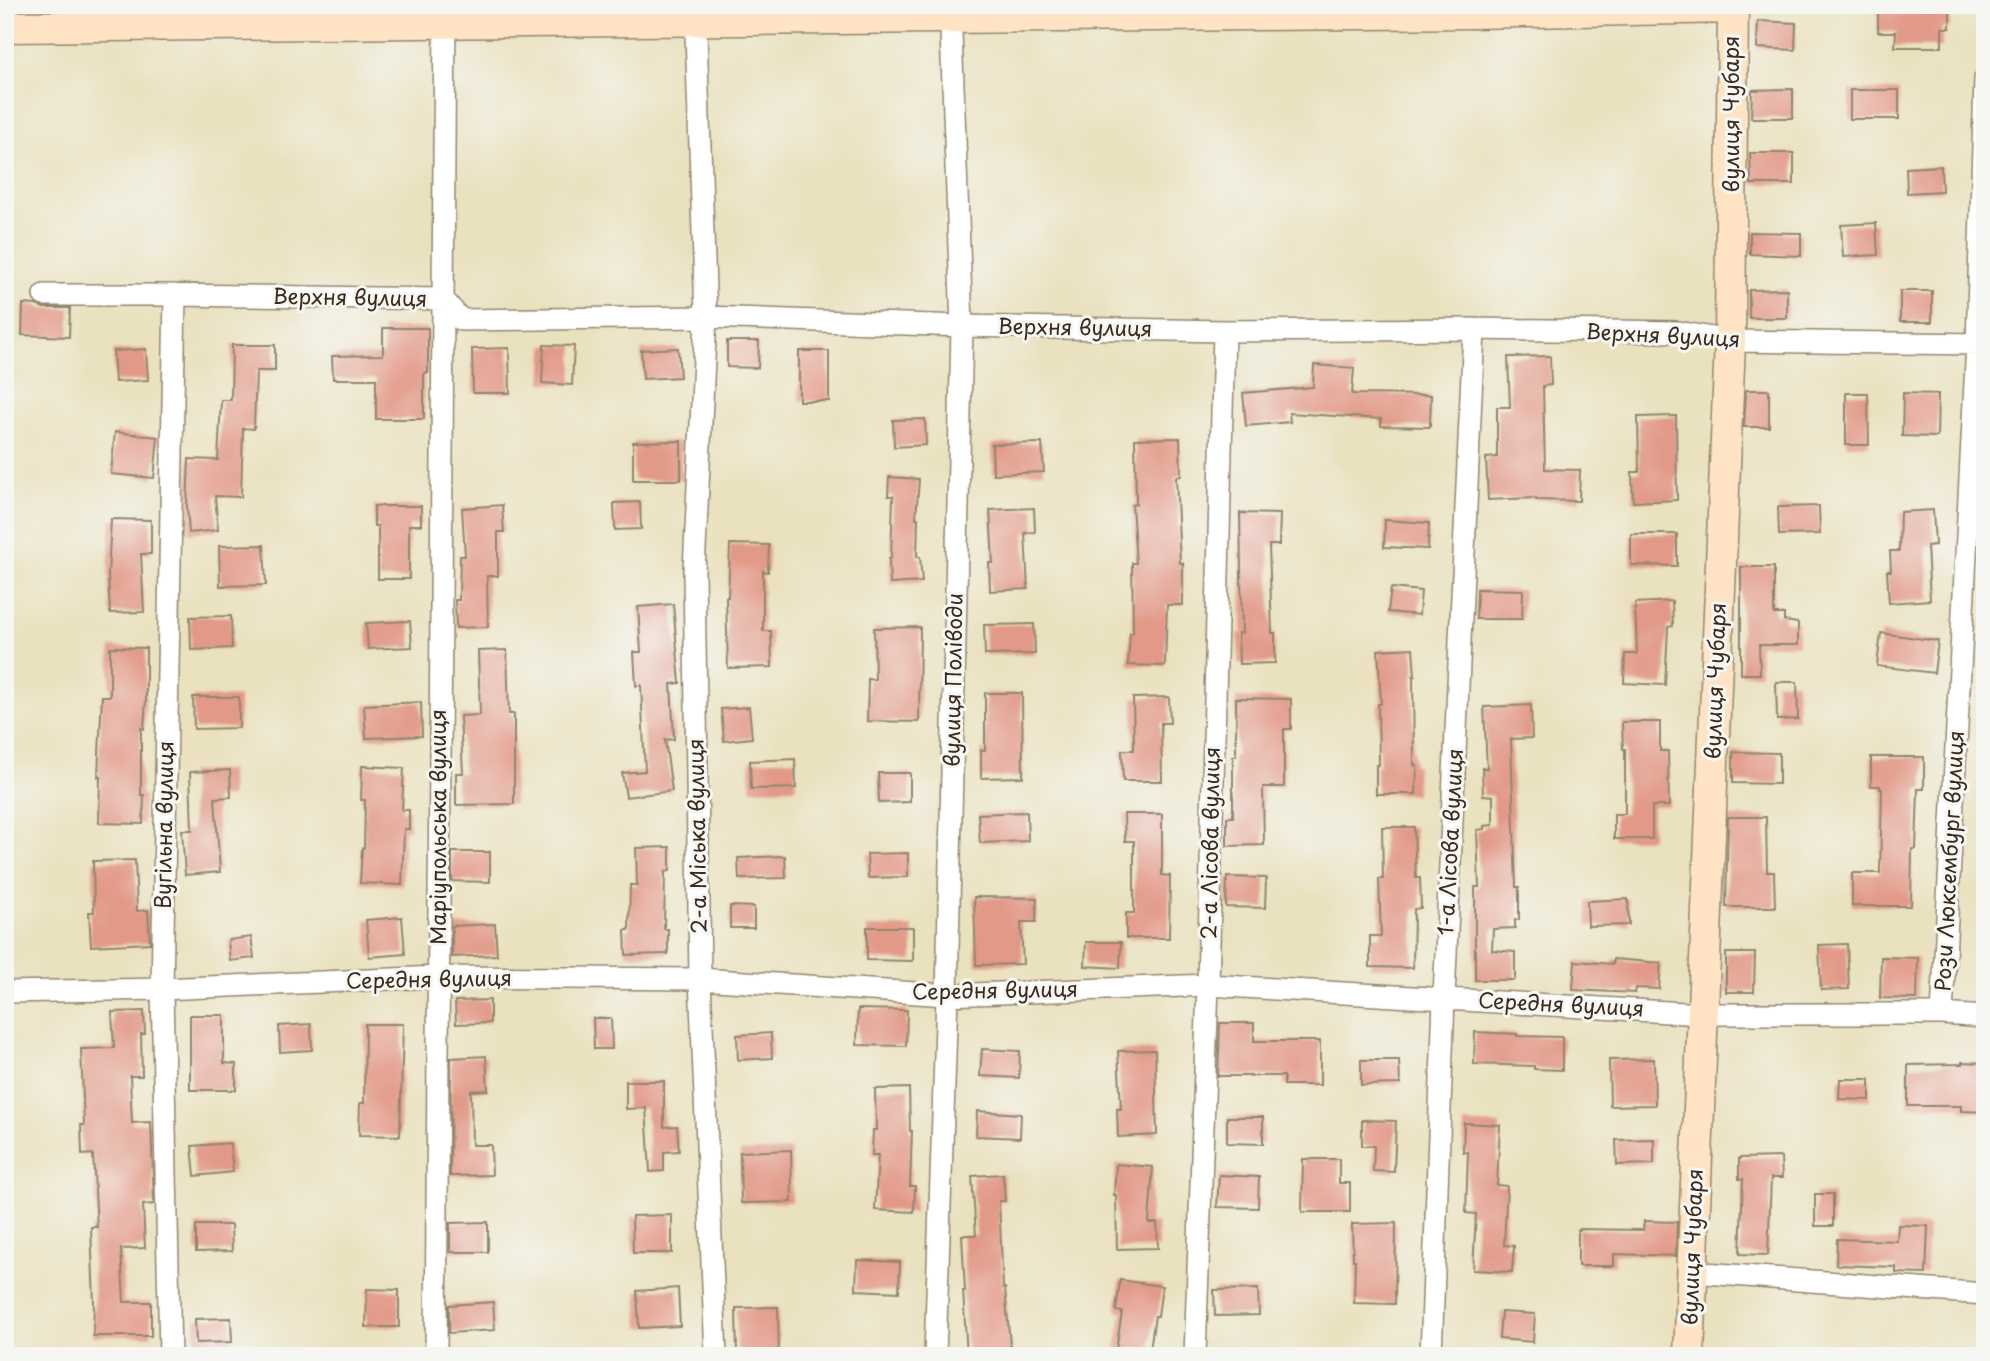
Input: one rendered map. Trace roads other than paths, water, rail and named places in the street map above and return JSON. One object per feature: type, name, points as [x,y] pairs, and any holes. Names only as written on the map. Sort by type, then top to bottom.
[{"type":"street","points":[[5,27],[171,15],[1733,7]]},
{"type":"street","name":"вулиця Чубаря","points":[[1689,1356],[1730,341],[1733,7]]},
{"type":"street","name":"вулиця Поліводи","points":[[934,1356],[947,995],[962,326],[950,12]]},
{"type":"street","name":"2-а Міська вулиця","points":[[695,13],[706,317],[694,571],[700,979],[716,1356]]},
{"type":"street","name":"Маріупольська вулиця","points":[[436,1356],[445,14]]},
{"type":"street","name":"Рози Люксембург вулиця","points":[[1942,1014],[1981,344],[1985,79]]},
{"type":"street","name":"Верхня вулиця","points":[[44,295],[443,299],[461,320],[706,317],[1224,331],[1474,329],[1678,332],[1730,341],[1981,344]]},
{"type":"street","name":"Вугільна вулиця","points":[[170,1356],[162,989],[175,295]]},
{"type":"street","name":"1-а Лісова вулиця","points":[[1431,1356],[1474,329]]},
{"type":"street","name":"2-а Лісова вулиця","points":[[1195,1356],[1208,985],[1224,331]]},
{"type":"street","name":"Середня вулиця","points":[[5,992],[438,978],[700,979],[947,995],[1208,985],[1702,1014],[1942,1014],[1985,1017]]},
{"type":"street","points":[[1692,1272],[1985,1294]]}]
